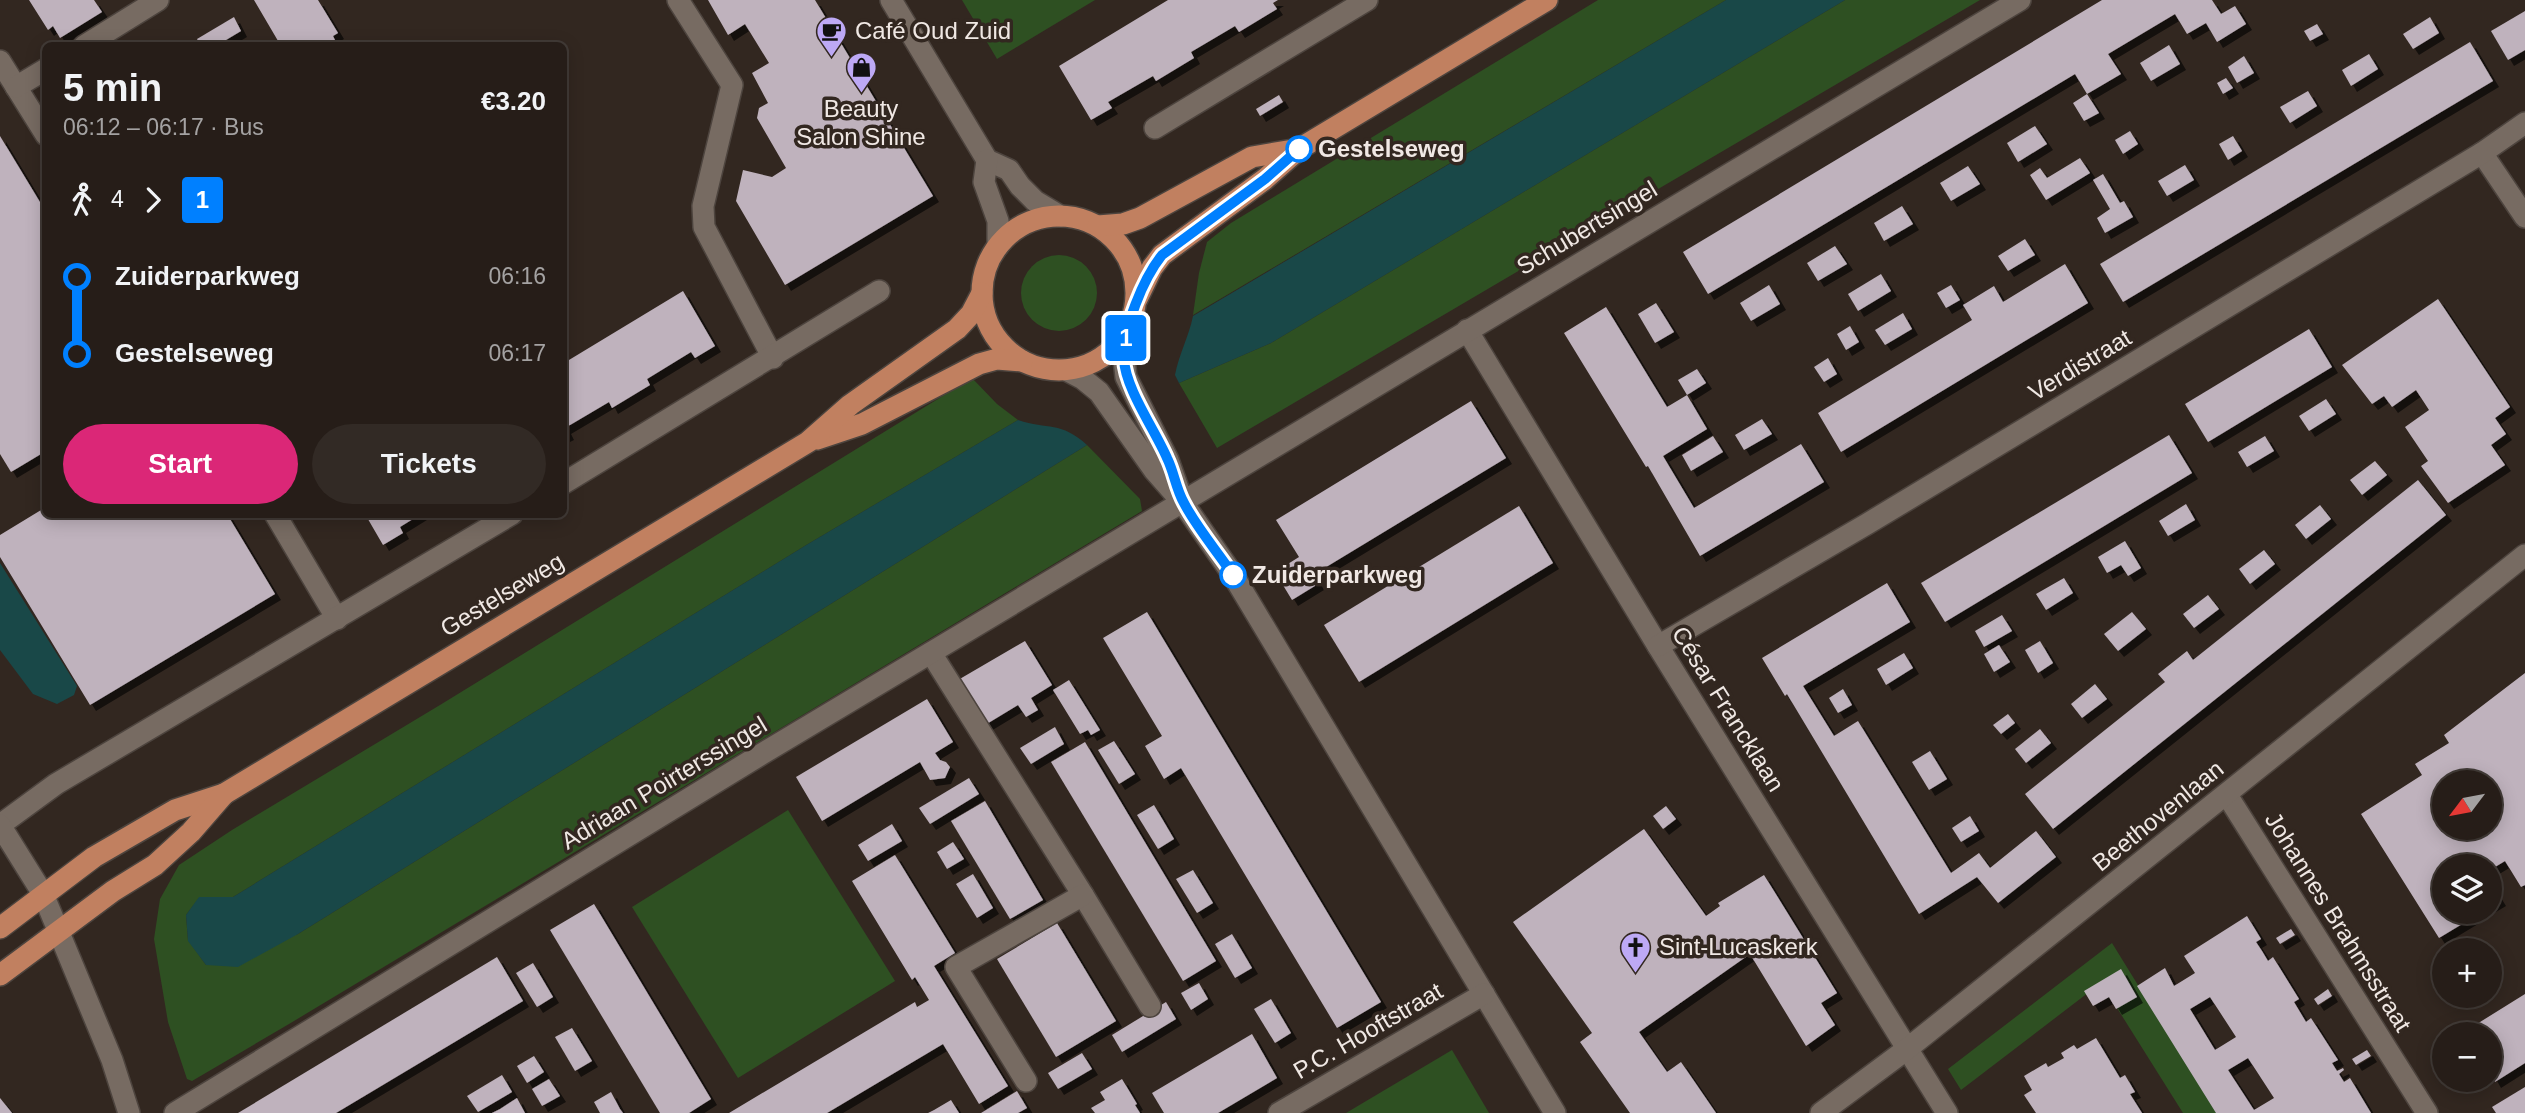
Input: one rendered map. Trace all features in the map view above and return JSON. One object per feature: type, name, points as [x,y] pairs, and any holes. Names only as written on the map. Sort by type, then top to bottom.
[{"type":"main road","points":[[1137,299],[1136,282],[1123,250],[1112,237],[1098,226],[1074,217],[1060,216],[1025,223],[1010,233],[998,246],[984,276],[982,293],[984,309],[998,340],[1009,352],[1024,361],[1037,367],[1066,370],[1084,366],[1100,358],[1115,347],[1126,332],[1137,299],[1152,268],[1162,255],[1265,179],[1299,149],[1547,0]]},
{"type":"main road","points":[[1098,226],[1123,224],[1140,218],[1251,158],[1299,149]]},
{"type":"main road","name":"Gestelseweg","points":[[0,928],[94,857],[175,810],[224,794],[808,442],[850,405],[957,329],[971,314],[982,293]]},
{"type":"main road","name":"Gestelseweg","points":[[808,442],[862,424],[979,364],[997,359],[1024,361]]},
{"type":"main road","name":"Gestelseweg","points":[[0,975],[113,891],[155,865],[191,832],[224,794]]},
{"type":"street","points":[[90,42],[158,0]]},
{"type":"street","points":[[678,0],[732,85],[703,206],[704,227],[773,358]]},
{"type":"street","points":[[891,0],[987,160],[1009,170],[1035,201],[1060,216]]},
{"type":"street","points":[[1155,128],[1367,0]]},
{"type":"street","name":"Schubertsingel","points":[[1183,503],[2020,0]]},
{"type":"street","points":[[0,61],[42,129]]},
{"type":"street","points":[[16,87],[42,71]]},
{"type":"street","name":"Verdistraat","points":[[1658,646],[1867,524],[2482,153],[2525,123]]},
{"type":"street","points":[[2482,153],[2525,217]]},
{"type":"street","points":[[987,160],[984,182],[999,221],[998,246]]},
{"type":"street","points":[[567,482],[880,291]]},
{"type":"street","name":"César Francklaan","points":[[1468,330],[1658,646],[1947,1113]]},
{"type":"street","points":[[1126,332],[1126,377],[1168,460],[1183,503]]},
{"type":"street","points":[[1066,370],[1083,379],[1098,392],[1154,470],[1183,503],[1233,575],[1555,1113]]},
{"type":"street","name":"Adriaan Poirterssingel","points":[[175,1113],[603,850],[1183,503]]},
{"type":"street","points":[[277,518],[337,619]]},
{"type":"street","points":[[129,1113],[112,1060],[43,894],[0,825],[56,784],[505,518]]},
{"type":"street","name":"Beethovenlaan","points":[[1821,1113],[1907,1049],[2525,555]]},
{"type":"street","points":[[931,653],[1150,1006]]},
{"type":"street","name":"Johannes Brahmsstraat","points":[[2227,795],[2427,1113]]},
{"type":"street","points":[[1026,1081],[956,968],[1083,895]]},
{"type":"street","name":"P.C. Hooftstraat","points":[[1279,1113],[1484,994]]},
{"type":"green space","points":[[962,0],[1095,0],[997,59]]},
{"type":"green space","points":[[1598,0],[1726,0],[1193,315],[1207,242],[1231,223]]},
{"type":"green space","points":[[1845,0],[1980,0],[1217,448],[1179,383],[1271,343]]},
{"type":"green space","points":[[1059,255],[1074,258],[1086,266],[1094,278],[1097,293],[1094,308],[1086,320],[1074,328],[1059,331],[1044,328],[1032,320],[1024,308],[1021,293],[1024,278],[1032,266],[1044,258]]},
{"type":"green space","points":[[972,378],[997,404],[1018,420],[808,544],[233,897],[199,898],[186,915],[188,940],[206,965],[298,934],[1087,445],[1140,499],[1142,511],[289,1024],[192,1081],[187,1079],[168,1022],[154,939],[160,899],[179,865]]},
{"type":"green space","points":[[788,810],[895,981],[738,1078],[632,907]]},
{"type":"green space","points":[[2112,943],[2217,1113],[2183,1113],[2112,1000],[2097,986],[1961,1090],[1948,1069]]},
{"type":"green space","points":[[1452,1050],[1489,1113],[1346,1113]]},
{"type":"water","points":[[1726,0],[1845,0],[1271,343],[1179,383],[1175,375],[1193,316]]},
{"type":"water","points":[[1018,420],[1062,429],[1087,445],[298,934],[238,967],[206,965],[188,941],[186,915],[199,897],[233,897],[808,544]]},
{"type":"water","points":[[0,563],[77,686],[74,695],[57,704],[33,694],[0,650]]},
{"type":"building","points":[[29,0],[94,0],[102,12],[60,38],[53,26],[48,30]]},
{"type":"building","points":[[254,0],[318,0],[338,33],[333,36],[336,42],[279,42]]},
{"type":"building","points":[[708,0],[815,0],[933,196],[785,285],[736,201],[743,170],[772,177],[786,168],[757,118],[759,108],[768,103],[752,73],[769,63],[745,24],[728,35]]},
{"type":"building","points":[[1168,0],[1278,0],[1273,3],[1277,9],[1239,32],[1235,26],[1191,52],[1194,58],[1156,81],[1153,76],[1108,102],[1112,108],[1091,120],[1059,66]]},
{"type":"building","points":[[2102,0],[2212,0],[2221,14],[2235,6],[2246,24],[2217,42],[2206,23],[2187,34],[2175,14],[2108,54],[2121,74],[2087,94],[2075,74],[1708,294],[1683,252]]},
{"type":"building","points":[[2525,11],[2525,50],[2508,60],[2491,31]]},
{"type":"building","points":[[234,17],[241,31],[223,42],[199,42],[197,39]]},
{"type":"building","points":[[2430,17],[2439,33],[2413,49],[2403,34]]},
{"type":"building","points":[[2317,24],[2323,34],[2310,41],[2304,31]]},
{"type":"building","points":[[2470,42],[2493,81],[2123,302],[2100,264]]},
{"type":"building","points":[[2169,45],[2180,64],[2151,81],[2140,63]]},
{"type":"building","points":[[2369,54],[2378,69],[2351,86],[2342,70]]},
{"type":"building","points":[[2244,56],[2254,73],[2237,83],[2228,67]]},
{"type":"building","points":[[2226,78],[2233,88],[2223,94],[2217,83]]},
{"type":"building","points":[[2308,91],[2317,106],[2290,123],[2280,107]]},
{"type":"building","points":[[2087,94],[2099,113],[2084,121],[2073,103]]},
{"type":"building","points":[[1279,95],[1283,102],[1260,116],[1256,109]]},
{"type":"building","points":[[2035,126],[2047,144],[2018,162],[2007,143]]},
{"type":"building","points":[[2130,131],[2138,144],[2123,154],[2115,140]]},
{"type":"building","points":[[0,136],[42,205],[42,453],[11,472],[0,454]]},
{"type":"building","points":[[2233,136],[2242,151],[2228,160],[2219,144]]},
{"type":"building","points":[[2080,158],[2090,173],[2046,200],[2030,175],[2040,168],[2047,178]]},
{"type":"building","points":[[2185,165],[2194,180],[2167,196],[2158,181]]},
{"type":"building","points":[[1968,166],[1980,184],[1951,201],[1940,183]]},
{"type":"building","points":[[2103,174],[2120,203],[2124,201],[2133,217],[2105,233],[2097,218],[2110,209],[2093,180]]},
{"type":"building","points":[[1902,206],[1913,224],[1884,241],[1874,223]]},
{"type":"building","points":[[2025,239],[2035,255],[2008,271],[1998,256]]},
{"type":"building","points":[[1835,246],[1847,264],[1818,281],[1807,263]]},
{"type":"building","points":[[2065,264],[2088,303],[1841,452],[1818,413],[1972,320],[1963,305],[1994,286],[2003,302]]},
{"type":"building","points":[[1881,274],[1891,291],[1858,311],[1848,294]]},
{"type":"building","points":[[1769,285],[1780,304],[1751,321],[1740,303]]},
{"type":"building","points":[[1951,285],[1960,300],[1946,308],[1937,293]]},
{"type":"building","points":[[683,291],[715,346],[695,358],[691,352],[647,379],[650,385],[612,408],[609,402],[567,427],[567,361]]},
{"type":"building","points":[[2438,299],[2510,407],[2495,418],[2506,434],[2491,445],[2505,465],[2448,503],[2421,466],[2428,461],[2405,427],[2429,410],[2416,390],[2392,407],[2384,396],[2372,404],[2342,365]]},
{"type":"building","points":[[1656,303],[1674,332],[1655,343],[1638,314]]},
{"type":"building","points":[[1606,307],[1667,407],[1687,395],[1707,429],[1663,456],[1694,508],[1801,444],[1824,482],[1700,556],[1648,466],[1646,467],[1564,333]]},
{"type":"building","points":[[1903,313],[1912,329],[1885,345],[1875,330]]},
{"type":"building","points":[[1850,326],[1859,342],[1846,350],[1837,334]]},
{"type":"building","points":[[2309,329],[2332,367],[2208,442],[2185,404]]},
{"type":"building","points":[[1828,358],[1837,374],[1824,382],[1814,367]]},
{"type":"building","points":[[1697,369],[1706,383],[1687,395],[1678,380]]},
{"type":"building","points":[[2326,399],[2336,414],[2309,431],[2299,416]]},
{"type":"building","points":[[1471,401],[1506,458],[1313,575],[1318,584],[1292,600],[1275,572],[1299,557],[1276,520]]},
{"type":"building","points":[[1762,419],[1772,434],[1744,450],[1735,435]]},
{"type":"building","points":[[2169,435],[2192,473],[1945,622],[1921,583]]},
{"type":"building","points":[[1713,436],[1723,452],[1691,471],[1682,455]]},
{"type":"building","points":[[2265,436],[2274,451],[2247,467],[2238,452]]},
{"type":"building","points":[[2375,461],[2387,475],[2362,495],[2350,480]]},
{"type":"building","points":[[2418,480],[2446,515],[2053,829],[2025,794],[2165,682],[2158,674],[2187,651],[2193,660]]},
{"type":"building","points":[[2186,504],[2195,520],[2168,536],[2159,521]]},
{"type":"building","points":[[2320,505],[2331,519],[2306,539],[2295,525]]},
{"type":"building","points":[[1519,506],[1553,563],[1359,682],[1324,625]]},
{"type":"building","points":[[42,509],[42,518],[229,518],[275,594],[90,705],[0,557],[0,535]]},
{"type":"building","points":[[367,518],[415,518],[400,527],[403,533],[383,545]]},
{"type":"building","points":[[2125,541],[2141,568],[2128,576],[2121,565],[2107,573],[2098,557]]},
{"type":"building","points":[[2264,550],[2275,564],[2250,584],[2239,569]]},
{"type":"building","points":[[2064,578],[2073,593],[2046,610],[2036,594]]},
{"type":"building","points":[[1887,583],[1910,622],[1803,686],[1834,736],[1858,721],[1951,873],[1979,853],[1990,868],[2036,831],[2056,857],[1998,903],[1977,877],[1919,914],[1787,694],[1785,696],[1762,658]]},
{"type":"building","points":[[2208,595],[2219,609],[2194,628],[2183,614]]},
{"type":"building","points":[[1147,612],[1381,1002],[1337,1028],[1181,768],[1164,779],[1145,746],[1162,736],[1103,638]]},
{"type":"building","points":[[2132,612],[2146,629],[2118,651],[2104,634]]},
{"type":"building","points":[[2002,615],[2012,631],[1984,647],[1975,631]]},
{"type":"building","points":[[1025,641],[1052,685],[1031,698],[1038,710],[1026,717],[1018,705],[985,725],[958,680]]},
{"type":"building","points":[[2040,641],[2053,663],[2038,673],[2025,650]]},
{"type":"building","points":[[1999,645],[2010,662],[1994,672],[1984,654]]},
{"type":"building","points":[[1904,653],[1913,668],[1886,685],[1877,669]]},
{"type":"building","points":[[2525,673],[2525,885],[2521,887],[2505,861],[2502,863],[2502,854],[2432,854],[2432,924],[2462,924],[2439,938],[2361,814],[2422,775],[2415,764],[2449,743],[2444,735]]},
{"type":"building","points":[[1069,680],[1100,730],[1091,735],[1088,730],[1080,734],[1053,690]]},
{"type":"building","points":[[2095,684],[2107,699],[2082,718],[2071,704]]},
{"type":"building","points":[[1843,689],[1852,705],[1838,713],[1829,698]]},
{"type":"building","points":[[927,699],[953,742],[935,753],[950,767],[945,778],[930,780],[920,762],[822,821],[796,777]]},
{"type":"building","points":[[2008,714],[2015,723],[2001,734],[1993,725]]},
{"type":"building","points":[[1055,727],[1064,744],[1031,764],[1020,748]]},
{"type":"building","points":[[2040,729],[2051,743],[2026,763],[2015,749]]},
{"type":"building","points":[[1114,741],[1135,774],[1119,784],[1098,750]]},
{"type":"building","points":[[1085,742],[1216,961],[1183,981],[1051,762]]},
{"type":"building","points":[[1930,751],[1947,779],[1929,790],[1912,762]]},
{"type":"building","points":[[969,778],[979,794],[930,824],[919,808]]},
{"type":"building","points":[[985,801],[1043,900],[1010,919],[951,821]]},
{"type":"building","points":[[1154,805],[1174,839],[1158,849],[1137,815]]},
{"type":"building","points":[[1666,806],[1676,819],[1663,829],[1653,816]]},
{"type":"building","points":[[1970,816],[1979,831],[1961,842],[1952,828]]},
{"type":"building","points":[[892,824],[902,841],[868,861],[858,845]]},
{"type":"building","name":"Sint-Lucaskerk","points":[[1644,829],[1706,916],[1720,906],[1718,903],[1764,875],[1837,993],[1821,1003],[1835,1025],[1806,1046],[1750,954],[1639,1032],[1667,1072],[1681,1062],[1716,1113],[1630,1113],[1580,1042],[1592,1033],[1513,922]]},
{"type":"building","points":[[953,842],[964,859],[947,869],[937,852]]},
{"type":"building","points":[[895,855],[955,953],[934,966],[1008,1086],[979,1104],[943,1044],[827,1113],[729,1113],[915,1002],[917,1007],[929,1000],[915,977],[912,980],[852,881]]},
{"type":"building","points":[[1193,870],[1213,903],[1197,913],[1176,879]]},
{"type":"building","points":[[973,874],[993,908],[977,918],[956,884]]},
{"type":"building","points":[[594,904],[711,1099],[689,1113],[660,1113],[550,930]]},
{"type":"building","points":[[2247,916],[2261,939],[2256,942],[2268,961],[2273,957],[2299,999],[2294,1002],[2306,1022],[2311,1018],[2338,1060],[2332,1063],[2337,1071],[2343,1068],[2339,1074],[2344,1082],[2350,1078],[2371,1113],[2216,1113],[2137,986],[2165,968],[2174,986],[2195,973],[2184,956]],"holes":[[[2210,997],[2236,1037],[2215,1050],[2190,1009]],[[2248,1058],[2274,1098],[2254,1110],[2228,1070]]]},
{"type":"building","points":[[1057,923],[1116,1021],[1056,1057],[997,959]]},
{"type":"building","points":[[2291,929],[2295,935],[2280,944],[2276,938]]},
{"type":"building","points":[[1232,934],[1252,968],[1235,978],[1215,944]]},
{"type":"building","points":[[497,957],[523,1001],[336,1113],[238,1113]]},
{"type":"building","points":[[533,963],[553,997],[537,1007],[516,973]]},
{"type":"building","points":[[2121,969],[2137,997],[2116,1009],[2109,997],[2093,1006],[2084,991]]},
{"type":"building","points":[[1199,983],[1208,999],[1191,1010],[1181,993]]},
{"type":"building","points":[[2328,989],[2332,996],[2318,1005],[2314,999]]},
{"type":"building","points":[[2525,994],[2525,1063],[2502,1078],[2502,1022],[2480,1022]]},
{"type":"building","points":[[1271,999],[1291,1033],[1275,1043],[1254,1009]]},
{"type":"building","points":[[1166,1002],[1176,1019],[1122,1052],[1112,1035]]},
{"type":"building","points":[[572,1028],[592,1061],[575,1071],[555,1037]]},
{"type":"building","points":[[1252,1034],[1277,1078],[1218,1113],[1164,1113],[1152,1093]]},
{"type":"building","points":[[2096,1038],[2120,1078],[2125,1075],[2135,1092],[2130,1094],[2142,1113],[2036,1113],[2024,1095],[2032,1090],[2024,1076],[2046,1063],[2048,1067],[2064,1058],[2061,1053],[2074,1045],[2077,1049]]},
{"type":"building","points":[[2367,1050],[2371,1056],[2356,1065],[2352,1059]]},
{"type":"building","points":[[1082,1053],[1092,1069],[1058,1089],[1048,1073]]},
{"type":"building","points":[[534,1056],[544,1072],[527,1083],[517,1066]]},
{"type":"building","points":[[502,1075],[512,1092],[478,1112],[467,1096]]},
{"type":"building","points":[[549,1079],[560,1096],[542,1106],[532,1089]]},
{"type":"building","points":[[1122,1079],[1140,1113],[1095,1113],[1091,1108],[1105,1100],[1100,1092]]},
{"type":"building","points":[[2525,1087],[2525,1113],[2496,1113],[2492,1107]]},
{"type":"building","points":[[1017,1091],[1027,1108],[1018,1113],[981,1113]]},
{"type":"building","points":[[611,1092],[623,1113],[600,1113],[594,1102]]},
{"type":"building","points":[[0,1098],[12,1113],[0,1113]]},
{"type":"building","points":[[517,1098],[525,1113],[492,1113],[500,1109]]},
{"type":"building","points":[[951,1100],[959,1113],[928,1113],[934,1110]]},
{"type":"bus line","name":"1","points":[[1233,575],[1183,503],[1168,460],[1126,377],[1126,332],[1137,299],[1152,268],[1162,255],[1265,179],[1299,149]]},
{"type":"place","name":"Café Oud Zuid","points":[[832,58]]},
{"type":"place","name":"Beauty Salon Shine","points":[[861,94]]},
{"type":"place","name":"Gestelseweg","points":[[1299,149]]},
{"type":"place","name":"Zuiderparkweg","points":[[1233,575]]},
{"type":"place","name":"Sint-Lucaskerk","points":[[1636,974]]}]
